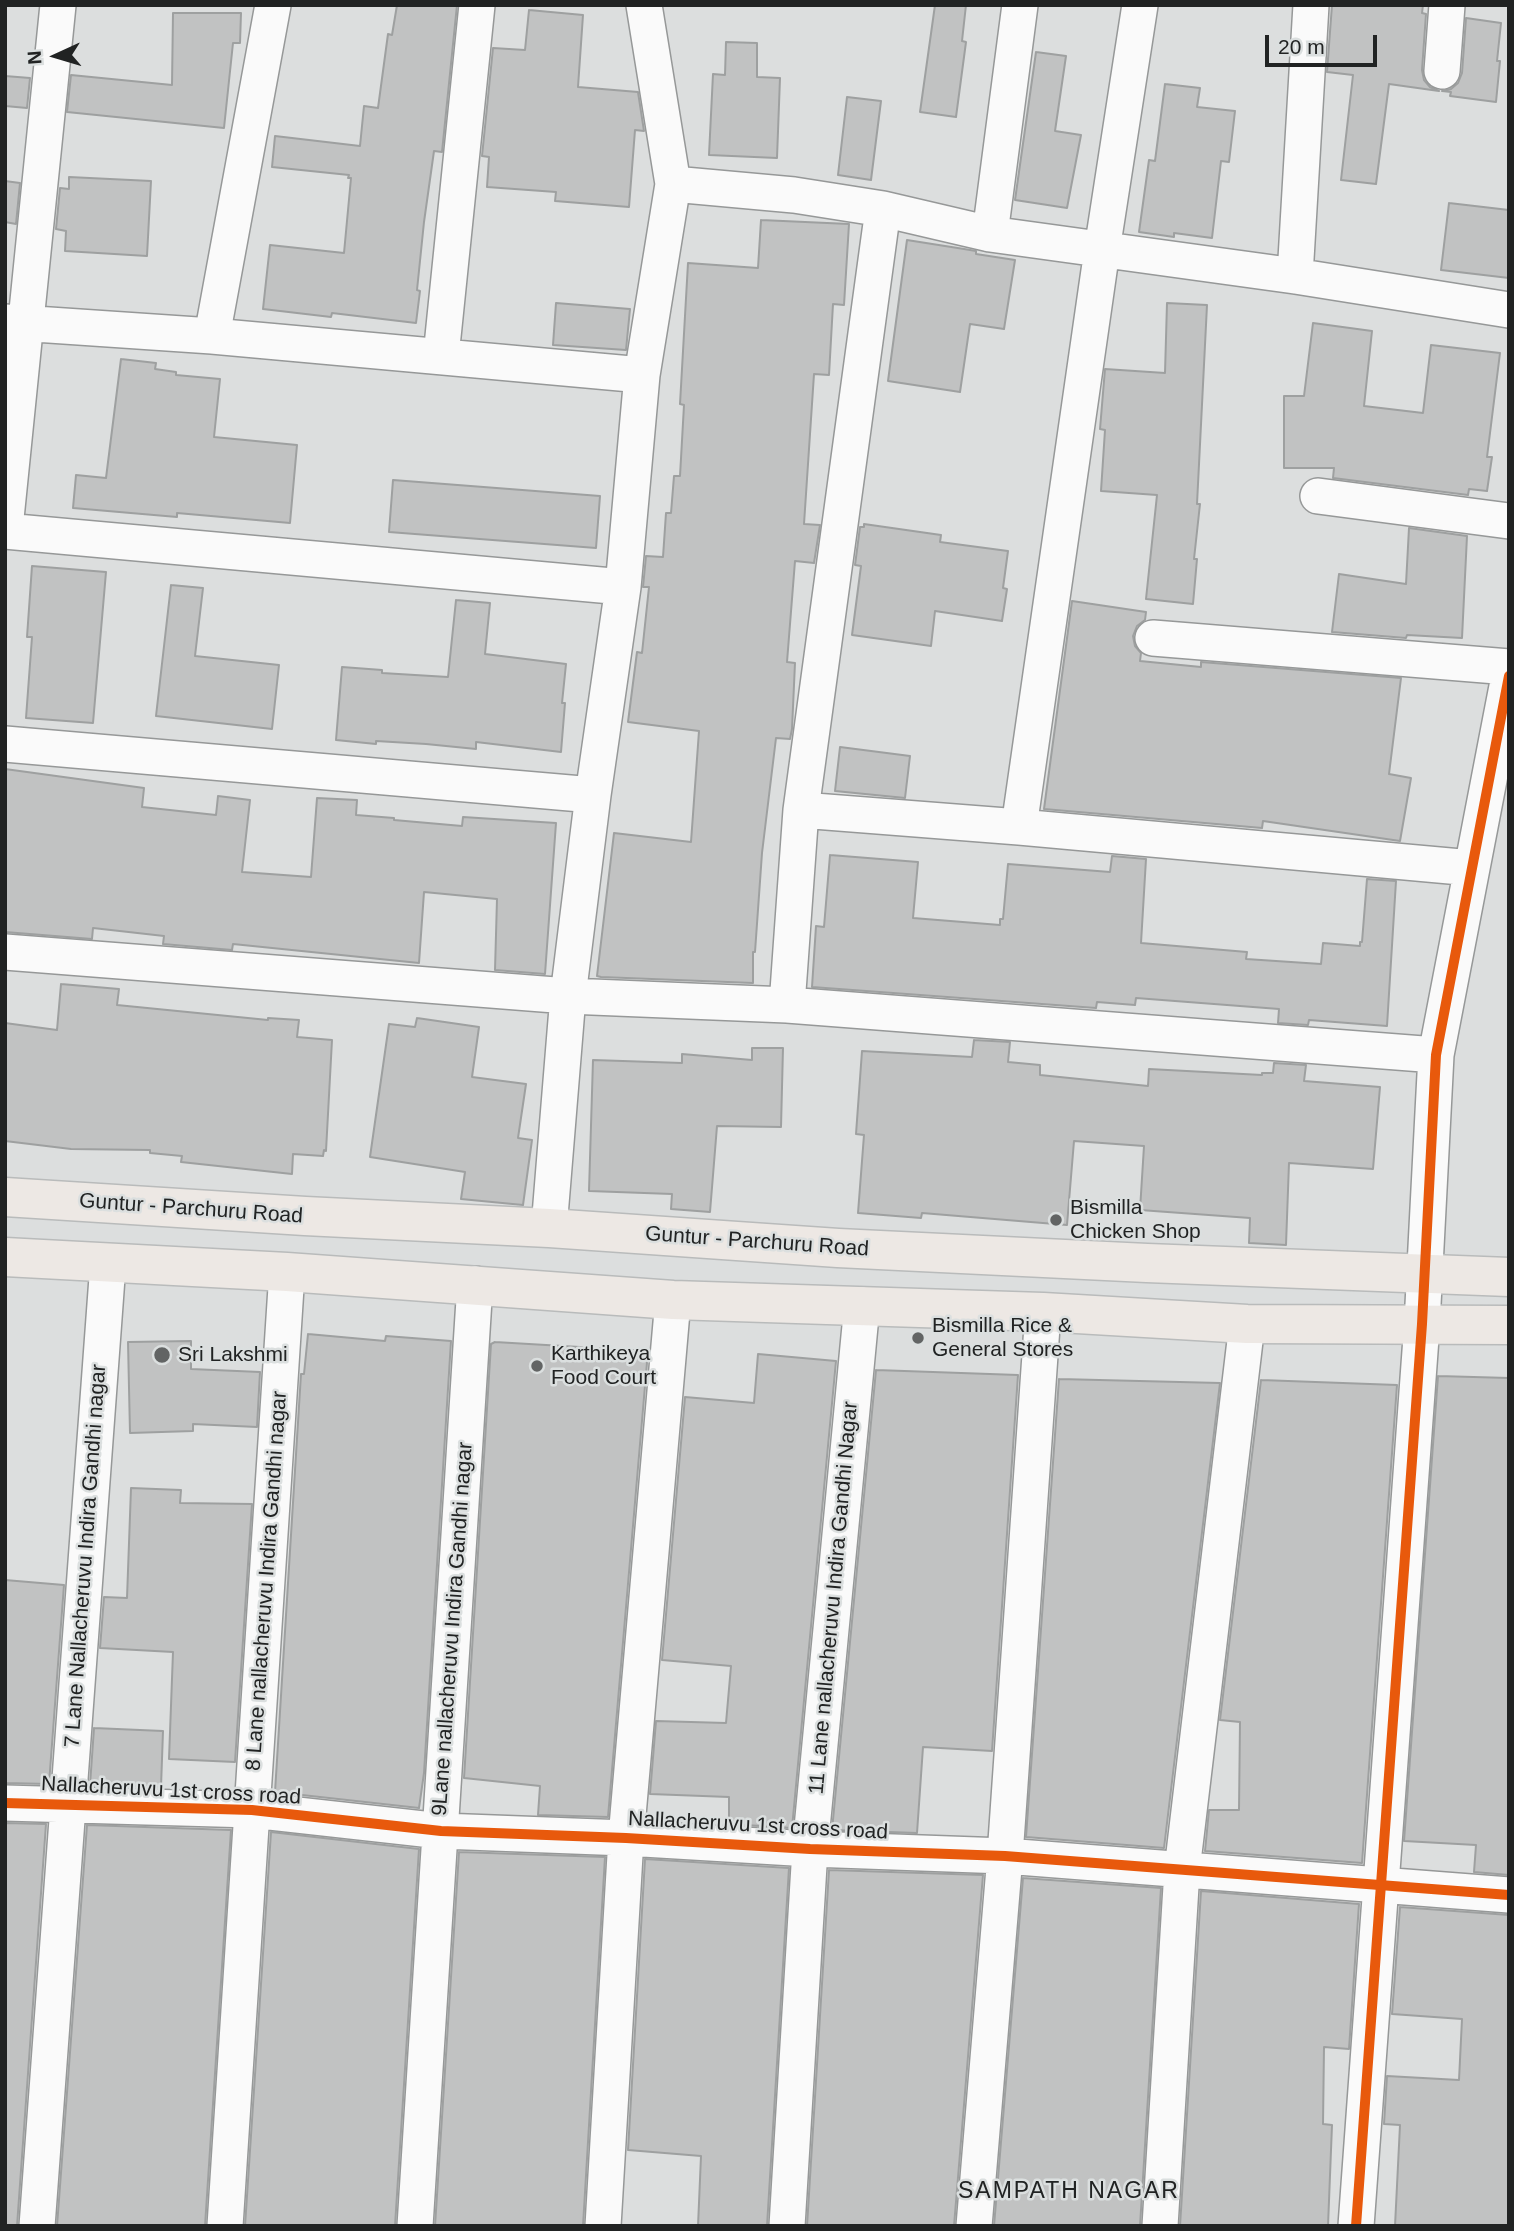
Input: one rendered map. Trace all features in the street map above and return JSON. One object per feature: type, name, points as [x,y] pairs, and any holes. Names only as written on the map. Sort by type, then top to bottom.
[{"type":"main road","name":"Guntur - Parchuru Road","points":[[5,1197],[549,1228],[838,1248],[1509,1277]]},
{"type":"main road","points":[[5,1257],[475,1284],[673,1300],[1043,1312],[1247,1324],[1509,1325]]},
{"type":"street","points":[[58,5],[16,323],[5,529],[623,587]]},
{"type":"street","points":[[212,337],[273,5]]},
{"type":"street","points":[[441,356],[477,5]]},
{"type":"street","points":[[549,1228],[568,996],[623,587],[642,375],[673,184],[644,5]]},
{"type":"street","points":[[990,234],[1020,5]]},
{"type":"street","points":[[1019,827],[1140,5]]},
{"type":"street","points":[[1295,276],[1311,5]]},
{"type":"street","points":[[1442,71],[1447,5]]},
{"type":"street","points":[[673,184],[794,195],[883,209],[990,234],[1295,276],[1509,310]]},
{"type":"street","points":[[787,1005],[800,810],[883,209]]},
{"type":"street","points":[[16,323],[441,356],[642,375]]},
{"type":"street","points":[[1318,496],[1509,521]]},
{"type":"street","points":[[1153,638],[1509,667]]},
{"type":"street","points":[[1356,2226],[1422,1324],[1436,1055],[1509,676]]},
{"type":"street","points":[[5,744],[593,795]]},
{"type":"street","points":[[800,810],[1472,868]]},
{"type":"street","points":[[5,952],[568,996],[787,1005],[1436,1055]]},
{"type":"street","name":"7 Lane Nallacheruvu Indira Gandhi nagar","points":[[37,2226],[108,1264]]},
{"type":"street","name":"8 Lane nallacheruvu Indira Gandhi nagar","points":[[225,2226],[287,1272]]},
{"type":"street","name":"9Lane nallacheruvu Indira Gandhi nagar","points":[[415,2226],[475,1284]]},
{"type":"street","points":[[603,2226],[626,1838],[673,1300]]},
{"type":"street","name":"11 Lane nallacheruvu Indira Gandhi Nagar","points":[[787,2226],[810,1849],[862,1305]]},
{"type":"street","points":[[974,2226],[1005,1857],[1043,1312]]},
{"type":"street","points":[[1160,2226],[1182,1870],[1247,1324]]},
{"type":"street","name":"Nallacheruvu 1st cross road","points":[[5,1803],[252,1810],[441,1831],[1005,1857],[1509,1895]]},
{"type":"building","points":[[397,5],[457,5],[442,152],[434,151],[424,222],[416,323],[332,313],[331,317],[263,309],[270,245],[344,253],[351,178],[348,178],[349,175],[272,167],[275,136],[360,146],[364,106],[378,108],[388,34],[392,35]]},
{"type":"building","points":[[935,5],[966,5],[962,41],[966,42],[956,117],[920,112]]},
{"type":"building","points":[[1332,5],[1423,5],[1422,13],[1426,14],[1422,70],[1424,80],[1439,91],[1389,84],[1376,184],[1341,180],[1353,75],[1327,72]]},
{"type":"building","points":[[529,10],[583,15],[578,87],[638,92],[644,131],[635,130],[629,207],[555,201],[556,192],[487,187],[489,157],[482,156],[493,48],[525,50]]},
{"type":"building","points":[[173,13],[241,13],[240,43],[233,43],[224,128],[67,112],[71,75],[172,85]]},
{"type":"building","points":[[1466,18],[1501,23],[1496,102],[1450,96],[1451,92],[1442,91],[1451,89],[1458,83],[1462,73]]},
{"type":"building","points":[[726,42],[757,43],[757,77],[780,78],[777,158],[709,155],[713,74],[725,75]]},
{"type":"building","points":[[1036,52],[1066,56],[1055,131],[1081,135],[1067,208],[1015,200]]},
{"type":"building","points":[[5,76],[30,78],[27,108],[5,106]]},
{"type":"building","points":[[1165,84],[1200,88],[1197,107],[1235,111],[1229,162],[1221,161],[1212,238],[1174,233],[1174,237],[1139,232],[1149,160],[1155,161]]},
{"type":"building","points":[[847,97],[881,101],[871,180],[838,175]]},
{"type":"building","points":[[69,177],[151,181],[147,256],[65,251],[66,231],[56,229],[60,188],[69,189]]},
{"type":"building","points":[[5,181],[20,183],[16,224],[5,222]]},
{"type":"building","points":[[1449,203],[1509,210],[1509,278],[1441,270]]},
{"type":"building","points":[[761,220],[849,224],[844,305],[833,304],[829,375],[814,374],[804,524],[820,525],[814,563],[795,561],[787,662],[795,663],[792,729],[790,739],[776,738],[762,853],[753,952],[753,983],[601,977],[597,976],[614,833],[691,842],[699,731],[628,722],[637,652],[642,653],[649,587],[643,587],[646,556],[663,557],[666,513],[671,513],[674,476],[680,476],[684,405],[680,404],[688,263],[758,268]]},
{"type":"building","points":[[907,240],[1015,260],[1004,329],[970,324],[960,392],[888,381]]},
{"type":"building","points":[[556,303],[630,309],[626,350],[553,345]]},
{"type":"building","points":[[1167,303],[1207,305],[1197,504],[1200,504],[1194,559],[1197,559],[1193,604],[1146,599],[1157,495],[1101,491],[1105,430],[1100,429],[1105,369],[1165,373]]},
{"type":"building","points":[[1313,323],[1372,331],[1364,406],[1423,413],[1431,345],[1500,353],[1487,457],[1492,457],[1487,491],[1469,489],[1468,495],[1333,478],[1334,468],[1284,468],[1284,396],[1304,396]]},
{"type":"building","points":[[121,359],[156,363],[155,369],[176,372],[176,375],[220,379],[214,437],[297,445],[290,523],[177,513],[177,517],[73,508],[76,475],[106,478]]},
{"type":"building","points":[[393,480],[600,496],[596,548],[389,532]]},
{"type":"building","points":[[864,524],[941,535],[940,542],[1008,551],[1003,588],[1007,589],[1002,621],[935,611],[931,646],[852,635],[861,566],[855,565],[860,527],[864,527]]},
{"type":"building","points":[[1409,528],[1467,536],[1462,638],[1407,635],[1406,638],[1332,632],[1339,574],[1406,584]]},
{"type":"building","points":[[32,566],[106,572],[93,723],[26,718],[32,637],[27,637]]},
{"type":"building","points":[[171,585],[203,588],[195,656],[279,665],[272,729],[156,716]]},
{"type":"building","points":[[456,600],[490,603],[485,654],[566,664],[561,752],[476,742],[476,749],[336,740],[342,667],[382,670],[382,673],[448,677]]},
{"type":"building","points":[[1072,601],[1146,612],[1145,620],[1137,626],[1133,636],[1135,646],[1141,653],[1140,661],[1201,667],[1201,662],[1401,678],[1389,774],[1411,778],[1400,841],[1263,821],[1262,828],[1044,809]]},
{"type":"building","points":[[840,747],[910,756],[905,798],[835,791]]},
{"type":"building","points":[[5,769],[144,788],[142,807],[216,815],[218,796],[250,800],[242,872],[311,877],[317,798],[357,800],[356,815],[394,820],[462,826],[463,817],[556,823],[545,974],[495,970],[497,899],[424,892],[419,963],[233,944],[232,950],[163,944],[164,936],[93,928],[92,939],[5,932]]},
{"type":"building","points":[[830,855],[918,862],[913,918],[1000,925],[1000,919],[1003,919],[1008,864],[1110,872],[1112,856],[1146,859],[1141,943],[1247,952],[1246,959],[1321,964],[1323,943],[1360,946],[1367,879],[1396,881],[1387,1026],[1309,1020],[1308,1025],[1278,1023],[1279,1009],[1136,998],[1135,1005],[1097,1002],[1096,1008],[812,987],[816,926],[824,927]]},
{"type":"building","points":[[61,984],[119,989],[117,1005],[268,1020],[299,1020],[297,1037],[332,1040],[326,1151],[324,1150],[323,1156],[293,1154],[292,1174],[181,1162],[182,1156],[150,1153],[150,1150],[71,1149],[5,1141],[5,1023],[57,1030]]},
{"type":"building","points":[[417,1018],[479,1027],[472,1077],[526,1084],[518,1138],[532,1140],[523,1205],[461,1199],[465,1172],[370,1157],[389,1024],[415,1027]]},
{"type":"building","points":[[974,1040],[1010,1042],[1008,1062],[1040,1065],[1040,1075],[1148,1086],[1149,1069],[1262,1075],[1273,1073],[1274,1063],[1306,1065],[1304,1081],[1380,1087],[1373,1169],[1289,1163],[1286,1245],[1249,1243],[1250,1218],[1140,1210],[1144,1146],[1074,1141],[1067,1225],[922,1213],[921,1218],[858,1213],[864,1135],[856,1134],[862,1051],[972,1057]]},
{"type":"building","points":[[752,1048],[783,1048],[781,1127],[717,1126],[710,1212],[671,1209],[672,1194],[589,1191],[593,1060],[682,1063],[682,1054],[752,1060]]},
{"type":"building","points":[[308,1334],[385,1341],[386,1336],[451,1341],[424,1773],[419,1808],[275,1792],[301,1374],[304,1374]]},
{"type":"building","points":[[191,1341],[191,1369],[260,1372],[257,1427],[193,1424],[193,1431],[130,1433],[128,1342]]},
{"type":"building","points":[[495,1342],[648,1351],[608,1817],[538,1815],[540,1786],[464,1778],[491,1344]]},
{"type":"building","points":[[758,1354],[836,1361],[792,1828],[729,1824],[729,1797],[650,1794],[656,1721],[726,1723],[731,1666],[662,1660],[685,1397],[754,1403]]},
{"type":"building","points":[[876,1370],[1018,1375],[992,1751],[923,1747],[917,1833],[832,1830]]},
{"type":"building","points":[[1438,1376],[1509,1378],[1509,1875],[1474,1872],[1476,1845],[1404,1841]]},
{"type":"building","points":[[1059,1379],[1220,1383],[1164,1848],[1026,1837]]},
{"type":"building","points":[[1261,1380],[1397,1385],[1362,1863],[1205,1851],[1209,1810],[1239,1810],[1240,1722],[1220,1720]]},
{"type":"building","points":[[131,1488],[181,1490],[180,1503],[252,1504],[235,1762],[169,1759],[173,1652],[100,1648],[104,1597],[127,1598]]},
{"type":"building","points":[[5,1580],[64,1585],[49,1784],[5,1783]]},
{"type":"building","points":[[94,1728],[163,1731],[161,1787],[90,1785]]},
{"type":"building","points":[[5,1823],[46,1824],[17,2226],[5,2226]]},
{"type":"building","points":[[87,1825],[231,1830],[205,2226],[57,2226]]},
{"type":"building","points":[[271,1832],[419,1849],[395,2226],[245,2226]]},
{"type":"building","points":[[459,1852],[605,1857],[583,2226],[435,2226]]},
{"type":"building","points":[[645,1859],[789,1868],[767,2226],[698,2226],[701,2156],[628,2150]]},
{"type":"building","points":[[829,1870],[983,1875],[954,2226],[807,2226]]},
{"type":"building","points":[[1023,1878],[1161,1888],[1140,2226],[994,2226]]},
{"type":"building","points":[[1201,1891],[1359,1904],[1349,2049],[1324,2047],[1323,2124],[1332,2125],[1328,2226],[1180,2226]]},
{"type":"building","points":[[1400,1907],[1509,1915],[1509,2226],[1395,2226],[1400,2125],[1384,2124],[1387,2076],[1459,2080],[1462,2019],[1392,2014]]},
{"type":"cycle path","points":[[1356,2226],[1422,1324],[1436,1055],[1509,676]]},
{"type":"cycle path","points":[[5,1803],[252,1810],[441,1831],[1005,1856],[1509,1895]]},
{"type":"place","name":"Bismilla Chicken Shop","points":[[1056,1220]]},
{"type":"place","name":"Bismilla Rice & General Stores","points":[[918,1338]]},
{"type":"place","name":"Sri Lakshmi","points":[[162,1355]]},
{"type":"place","name":"Karthikeya Food Court","points":[[537,1366]]},
{"type":"district","name":"SAMPATH NAGAR","points":[[1069,2192]]}]
